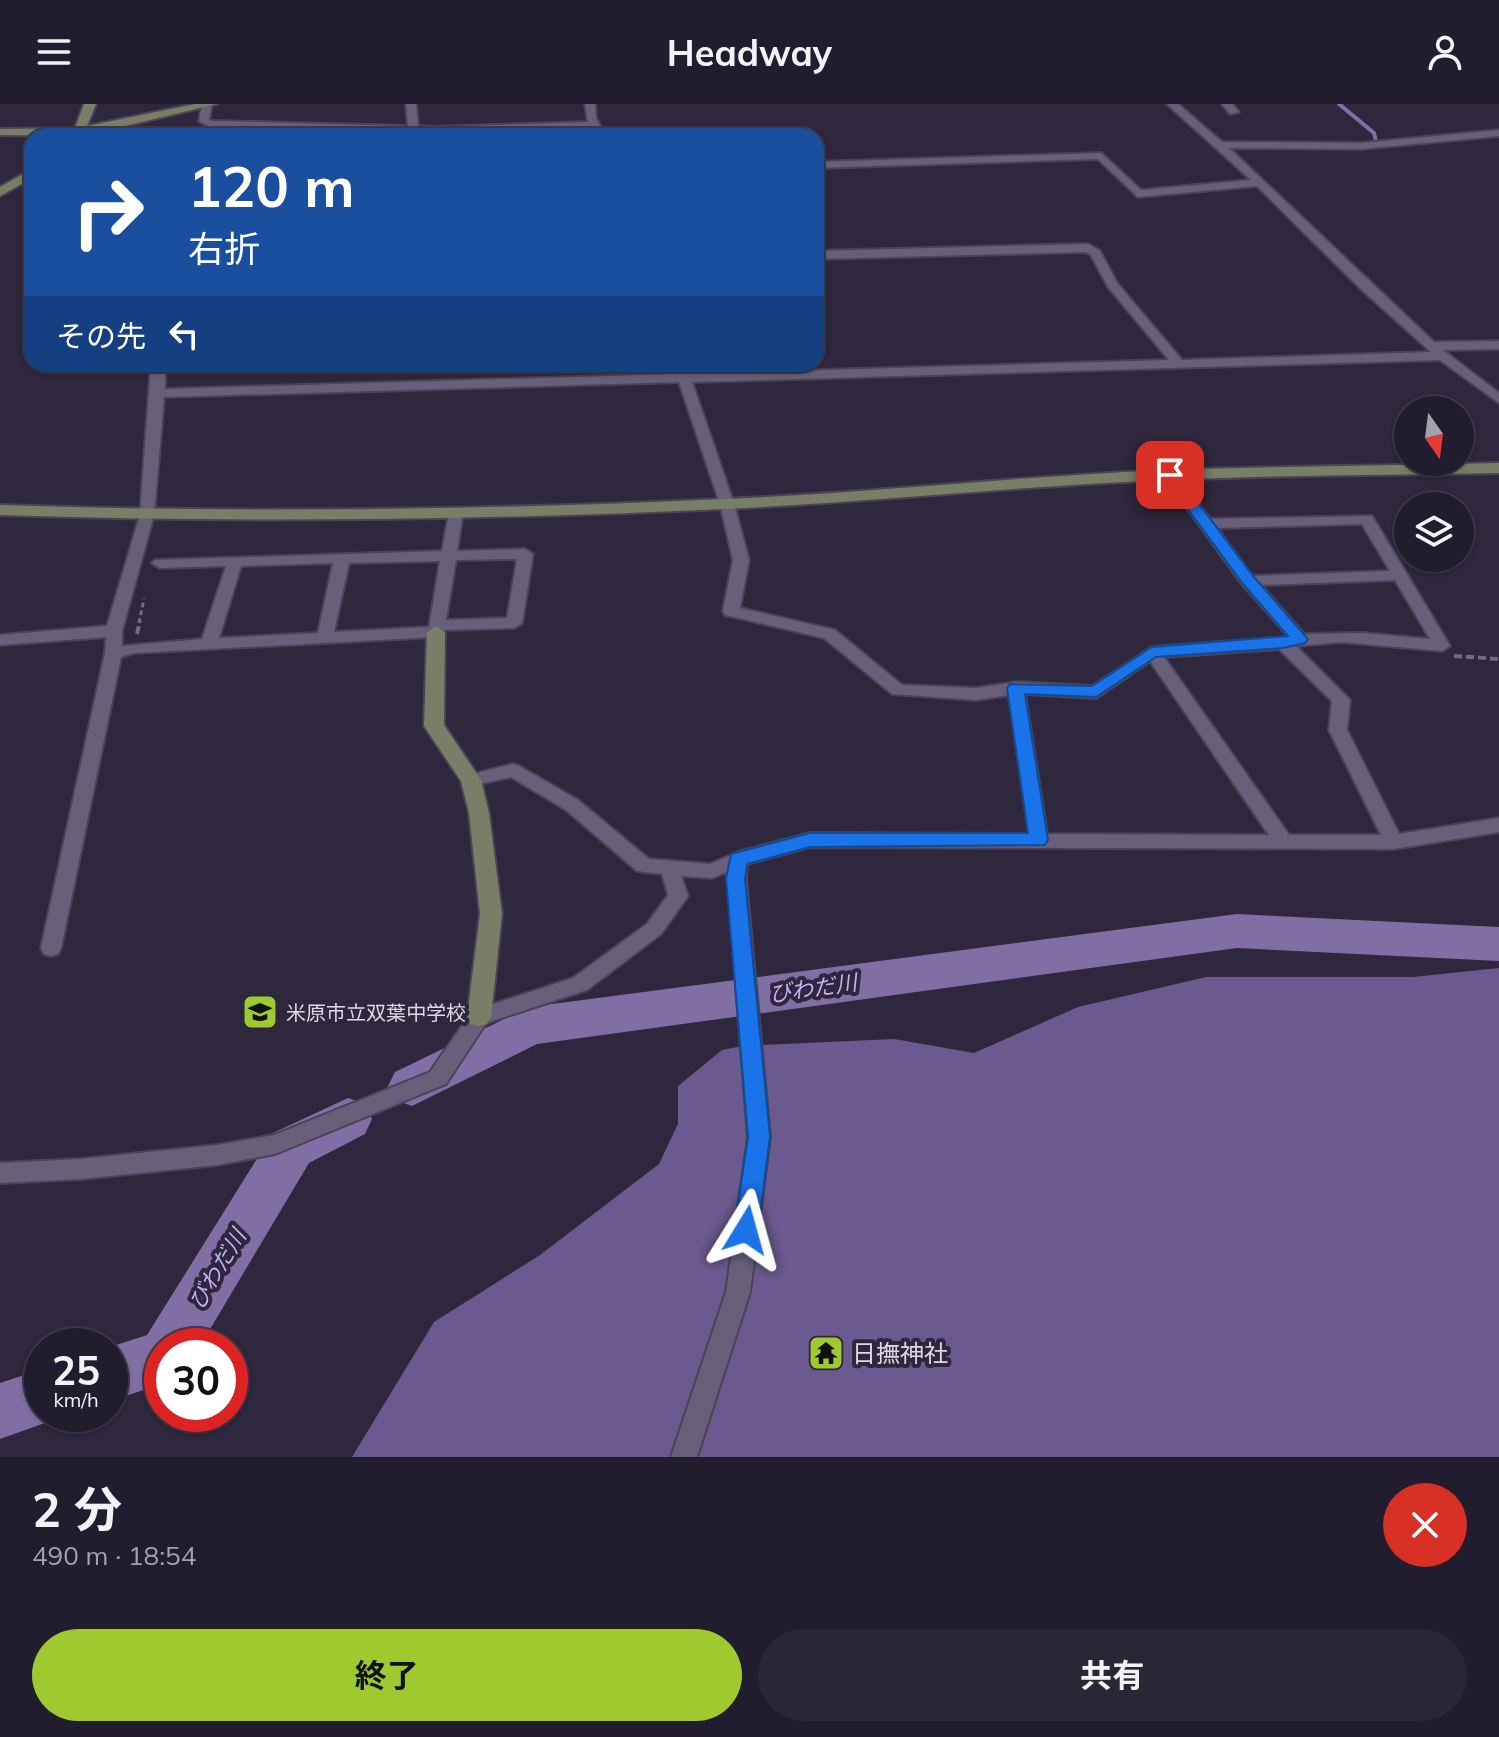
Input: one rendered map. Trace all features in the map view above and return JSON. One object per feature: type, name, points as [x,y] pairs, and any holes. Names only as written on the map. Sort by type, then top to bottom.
[{"type":"street","points":[[80,128],[90,104]]},
{"type":"street","points":[[104,128],[208,104],[204,121],[210,124],[372,128]]},
{"type":"street","points":[[411,104],[413,128]]},
{"type":"street","points":[[590,104],[597,128]]},
{"type":"street","points":[[1172,104],[1436,351],[1499,399]]},
{"type":"street","points":[[207,128],[210,124]]},
{"type":"street","points":[[0,132],[24,133]]},
{"type":"street","points":[[1218,145],[1361,146],[1499,133]]},
{"type":"street","points":[[824,165],[1101,156],[1138,194],[1259,183]]},
{"type":"street","points":[[0,192],[24,178]]},
{"type":"street","points":[[824,255],[1088,248],[1096,253],[1112,284],[1179,364]]},
{"type":"street","points":[[824,369],[1179,364],[1499,345]]},
{"type":"street","points":[[51,948],[113,653],[114,631],[147,515],[158,372]]},
{"type":"street","points":[[158,393],[657,372]]},
{"type":"street","points":[[681,372],[727,504],[741,560],[731,611],[829,634],[898,690],[976,694],[1016,688],[1096,692],[1152,652],[1342,636],[1442,646],[1367,519],[1206,524]]},
{"type":"street","points":[[0,510],[147,515],[456,513],[727,504],[1007,483],[1170,475],[1499,468]]},
{"type":"street","points":[[1170,475],[1291,641],[1341,700],[1338,730],[1394,842]]},
{"type":"street","points":[[0,1173],[81,1169],[217,1155],[275,1144],[438,1078],[479,1017],[491,914],[479,813],[471,780],[434,726],[437,629],[456,513]]},
{"type":"street","points":[[113,653],[134,648],[325,638],[514,623],[525,554],[160,563]]},
{"type":"street","points":[[325,638],[342,558]]},
{"type":"street","points":[[209,644],[235,561]]},
{"type":"street","points":[[1248,581],[1400,575]]},
{"type":"street","points":[[0,640],[114,631]]},
{"type":"street","points":[[1152,652],[1283,840]]},
{"type":"street","points":[[1016,688],[1039,840]]},
{"type":"street","points":[[471,780],[513,770],[572,805],[644,866],[670,870],[712,871],[738,859],[810,840],[1394,842],[1499,825]]},
{"type":"street","points":[[684,1457],[738,1292],[759,1137],[736,879],[738,859]]},
{"type":"street","points":[[479,1017],[580,984],[654,929],[678,896],[670,870]]},
{"type":"shaded area","points":[[1499,968],[1499,1457],[352,1457],[434,1322],[540,1255],[659,1164],[678,1124],[678,1086],[722,1050],[743,1046],[894,1039],[974,1053],[1078,1007],[1206,977],[1413,977]]},
{"type":"waterway","points":[[1339,104],[1374,133],[1376,141]]},
{"type":"waterway","name":"びわだ川","points":[[412,1086],[529,1026],[1237,931],[1499,944]]},
{"type":"waterway","name":"びわだ川","points":[[181,1328],[291,1148],[348,1119]]},
{"type":"waterway","name":"びわだ川","points":[[128,1368],[144,1363]]},
{"type":"waterway","name":"びわだ川","points":[[0,1411],[24,1403]]},
{"type":"place","name":"米原市立双葉中学校","points":[[260,1012]]},
{"type":"place","name":"日撫神社","points":[[826,1353]]},
{"type":"route","points":[[746,1230],[759,1137],[736,879],[738,859],[810,840],[1039,840],[1016,688],[1096,692],[1152,652],[1283,643],[1300,639],[1248,581],[1170,475]]}]
